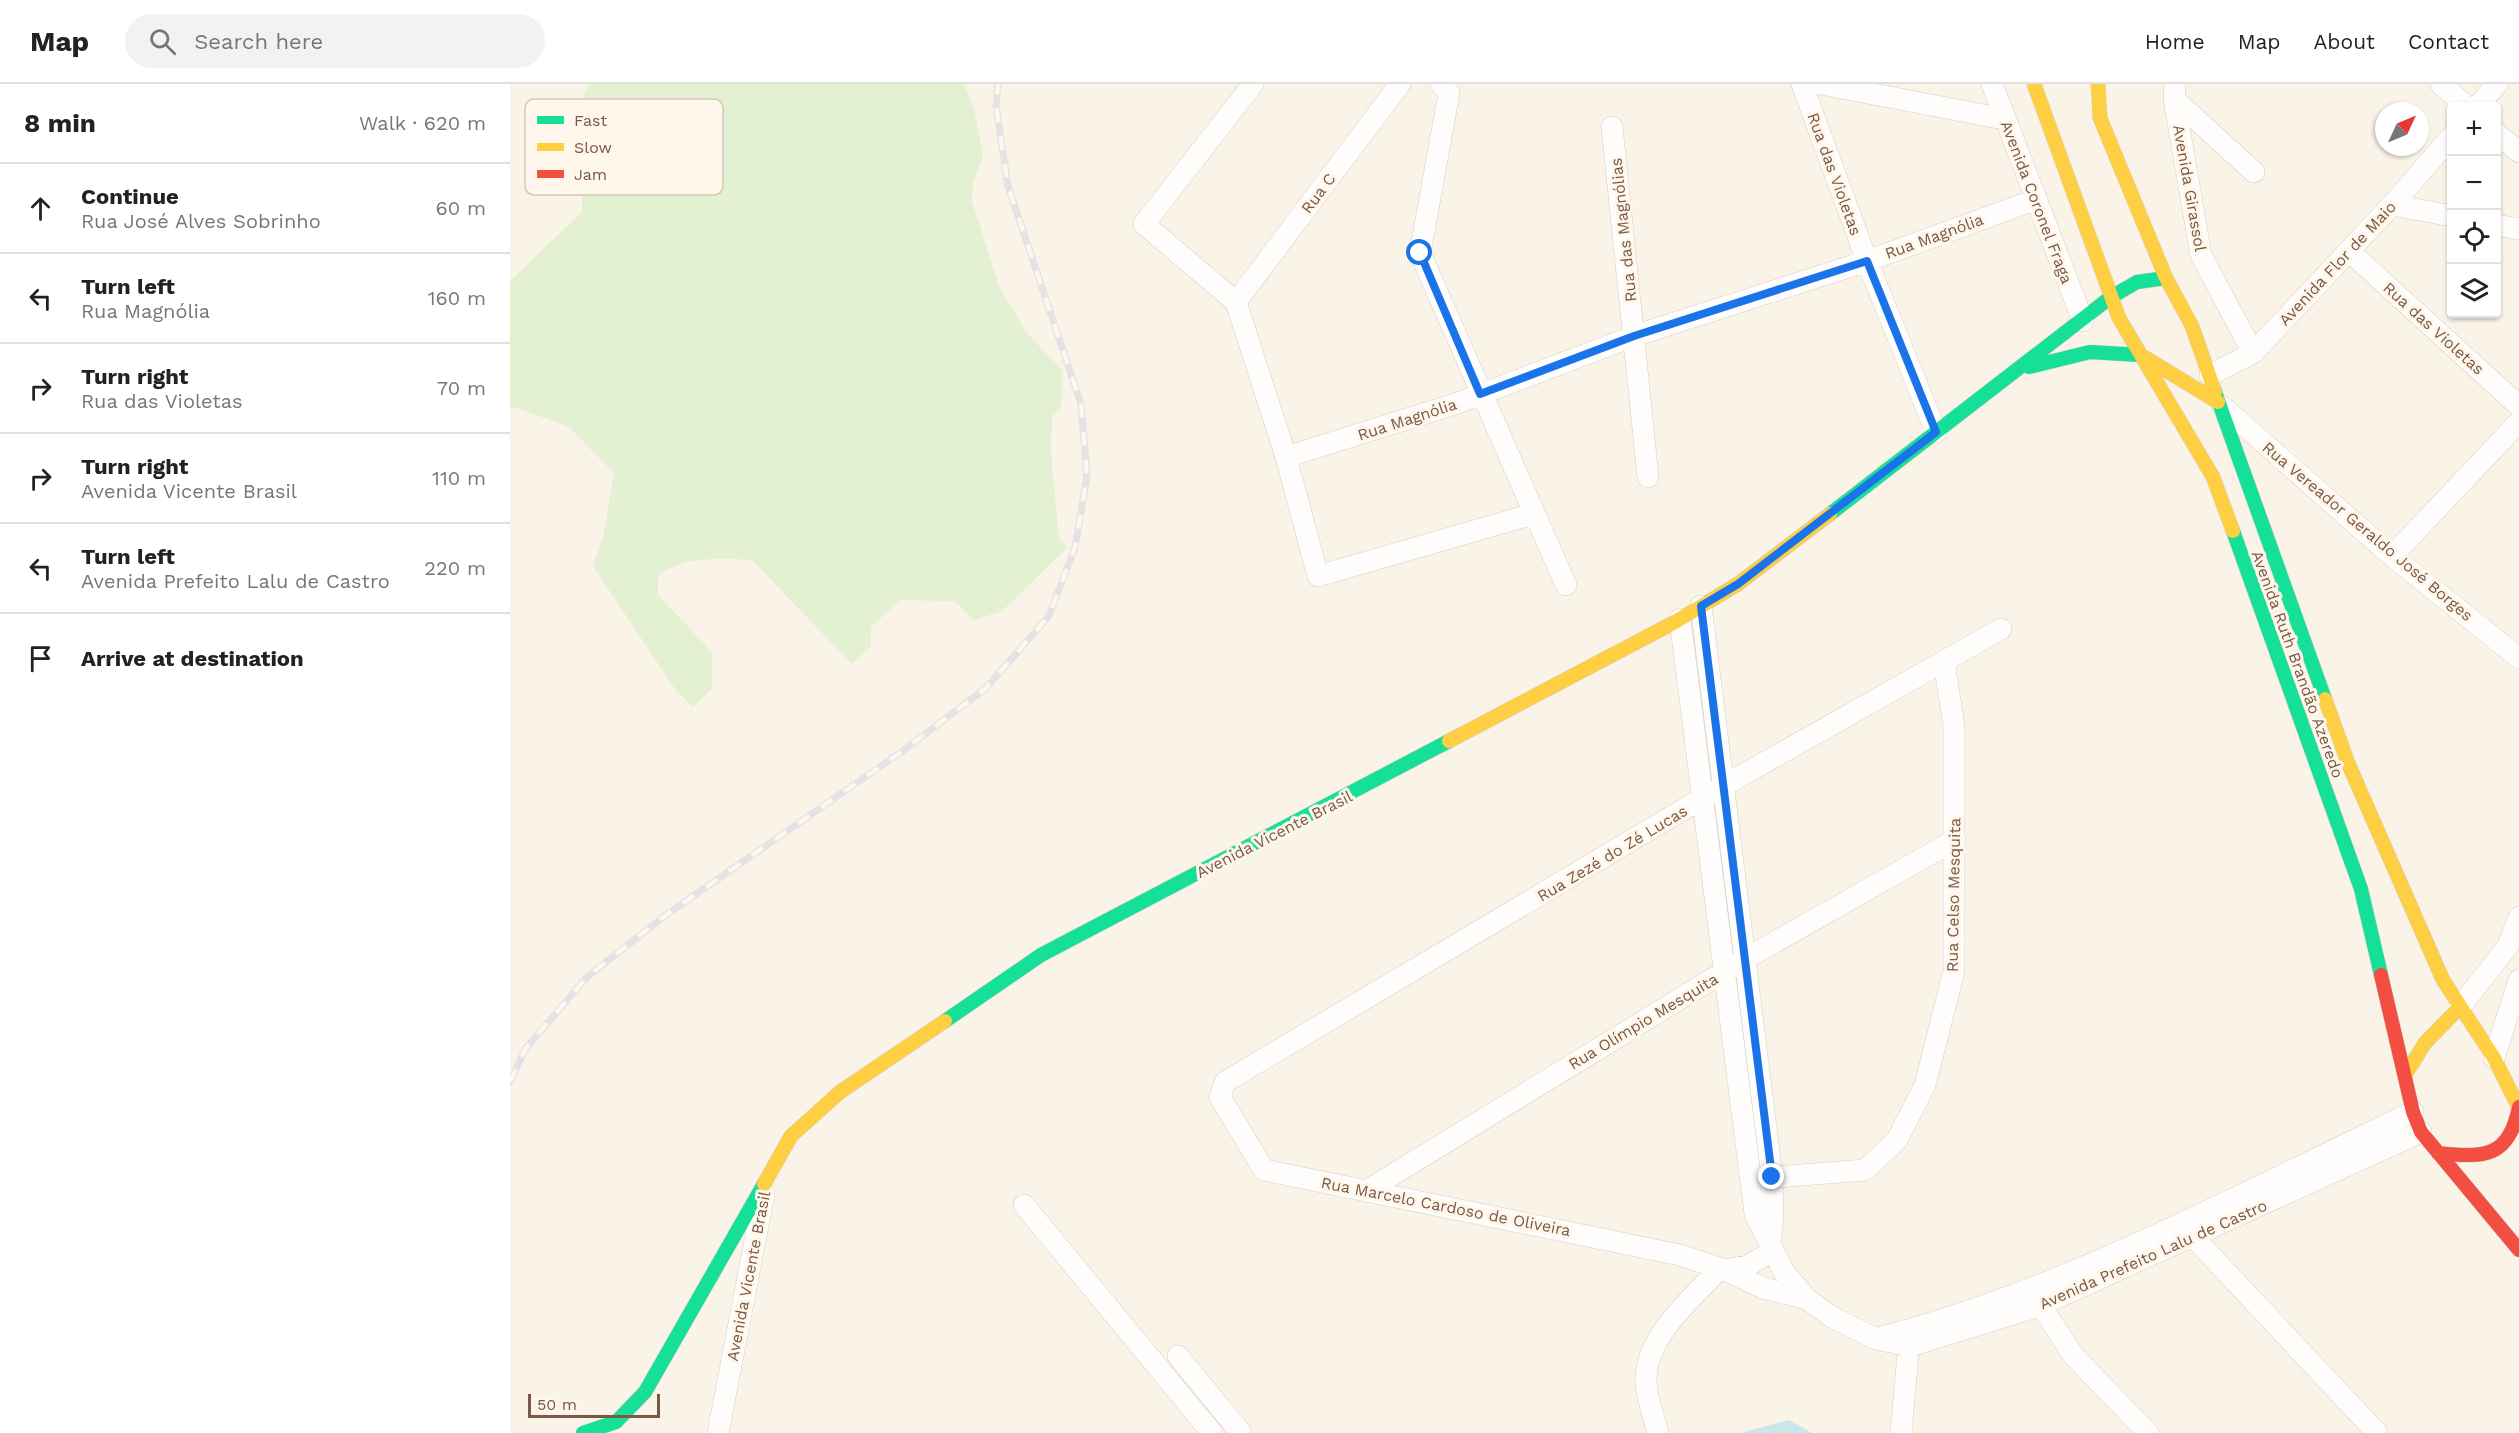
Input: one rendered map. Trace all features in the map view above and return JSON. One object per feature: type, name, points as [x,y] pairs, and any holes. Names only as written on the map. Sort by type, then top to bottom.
[{"type":"main road","name":"Avenida Ruth Brandão Azeredo","points":[[2034,84],[2119,318],[2213,477],[2361,889],[2413,1112],[2421,1132],[2519,1250]]},
{"type":"main road","name":"Avenida Ruth Brandão Azeredo","points":[[2098,84],[2100,118],[2166,278],[2192,326],[2348,763],[2444,980],[2494,1058],[2519,1107]]},
{"type":"main road","name":"Avenida Vicente Brasil","points":[[766,1182],[791,1136],[840,1092],[1041,955],[1680,620],[1738,584],[2133,281],[2152,277],[2166,278]]},
{"type":"main road","points":[[2184,338],[2192,326]]},
{"type":"main road","name":"Avenida Vicente Brasil","points":[[2018,370],[2090,352],[2140,355],[2161,352]]},
{"type":"main road","points":[[2140,355],[2218,402]]},
{"type":"main road","points":[[2405,1075],[2424,1043],[2460,1006]]},
{"type":"main road","points":[[2438,1154],[2469,1157],[2502,1148],[2516,1130],[2519,1107]]},
{"type":"main road","points":[[583,1433],[616,1422],[645,1392],[766,1182]]},
{"type":"street","points":[[1253,84],[1144,224],[1236,302],[1286,457],[1318,576],[1533,514]]},
{"type":"street","name":"Rua C","points":[[1236,302],[1400,84]]},
{"type":"street","points":[[1441,84],[1449,93],[1420,253],[1480,394],[1566,585]]},
{"type":"street","name":"Rua das Violetas","points":[[1802,84],[1867,261],[1936,432]]},
{"type":"street","points":[[1821,84],[2004,119]]},
{"type":"street","name":"Avenida Coronel Fraga","points":[[1992,84],[2083,321]]},
{"type":"street","points":[[2441,84],[2461,102]]},
{"type":"street","points":[[2481,102],[2497,84]]},
{"type":"street","points":[[2174,92],[2254,172]]},
{"type":"street","name":"Avenida Girassol","points":[[2174,92],[2201,255],[2253,352]]},
{"type":"street","name":"Rua das Magnólias","points":[[1612,127],[1648,477]]},
{"type":"street","points":[[2501,137],[2519,152]]},
{"type":"street","name":"Avenida Flor de Maio","points":[[2210,375],[2253,352],[2392,205],[2447,141]]},
{"type":"street","name":"Rua Magnólia","points":[[1286,457],[1455,404],[1634,336],[1867,261],[2037,199]]},
{"type":"street","points":[[2392,205],[2447,215]]},
{"type":"street","points":[[2501,226],[2519,229]]},
{"type":"street","name":"Rua das Violetas","points":[[2349,251],[2519,406]]},
{"type":"street","name":"Rua Vereador Geraldo José Borges","points":[[2218,402],[2392,556],[2519,658]]},
{"type":"street","points":[[2392,556],[2519,422]]},
{"type":"street","points":[[1701,606],[1745,959],[1761,1178]]},
{"type":"street","points":[[1658,1433],[1646,1383],[1652,1348],[1680,1311],[1722,1269],[1747,1266],[1772,1248],[1773,1218],[1761,1178],[1724,971],[1680,620]]},
{"type":"street","name":"Rua Zezé do Zé Lucas","points":[[1225,1083],[1723,786],[2001,629]]},
{"type":"street","name":"Rua Celso Mesquita","points":[[1761,1178],[1864,1170],[1897,1140],[1925,1085],[1954,971],[1954,726],[1944,662]]},
{"type":"street","name":"Rua Olímpio Mesquita","points":[[1366,1191],[1724,971],[1955,840]]},
{"type":"street","points":[[2460,1006],[2508,946],[2519,917]]},
{"type":"street","points":[[2494,1058],[2519,980]]},
{"type":"street","name":"Rua Marcelo Cardoso de Oliveira","points":[[1225,1083],[1220,1097],[1264,1170],[1680,1255],[1722,1269],[1762,1288],[1808,1299]]},
{"type":"street","name":"Avenida Prefeito Lalu de Castro","points":[[2186,1230],[2413,1112]]},
{"type":"street","name":"Avenida Prefeito Lalu de Castro","points":[[1772,1248],[1784,1272],[1808,1299],[1832,1317],[1876,1339],[1910,1338],[2035,1298],[2186,1230],[2421,1132]]},
{"type":"street","name":"Avenida Vicente Brasil","points":[[718,1433],[766,1182]]},
{"type":"street","points":[[1024,1205],[1212,1433]]},
{"type":"street","points":[[2186,1230],[2377,1433]]},
{"type":"street","points":[[2035,1298],[2073,1354],[2148,1433]]},
{"type":"street","points":[[1901,1433],[1910,1338]]},
{"type":"street","points":[[1178,1356],[1241,1433]]},
{"type":"green space","points":[[590,84],[964,84],[974,108],[983,155],[973,183],[972,201],[999,286],[1026,332],[1062,370],[1061,408],[1052,417],[1051,454],[1059,538],[1068,547],[1002,611],[973,620],[955,601],[900,600],[871,627],[871,646],[852,664],[752,560],[715,559],[690,562],[667,570],[658,577],[658,595],[712,652],[712,689],[693,707],[675,689],[593,566],[603,538],[614,473],[568,426],[510,406],[510,281],[582,212],[582,195],[723,195],[723,99],[582,99]]},
{"type":"water","points":[[1789,1420],[1812,1433],[1744,1433],[1744,1432]]},
{"type":"railway","points":[[510,1082],[526,1048],[587,977],[666,915],[904,750],[986,688],[1049,616],[1075,547],[1087,476],[1081,404],[1008,186],[996,106],[998,84]]},
{"type":"traffic: fast","points":[[2111,297],[2137,282],[2166,278]]},
{"type":"traffic: fast","points":[[1830,514],[2111,297]]},
{"type":"traffic: fast","points":[[2029,367],[2090,352],[2140,355]]},
{"type":"traffic: fast","points":[[2215,392],[2325,699]]},
{"type":"traffic: fast","points":[[2233,531],[2361,889],[2381,975]]},
{"type":"traffic: fast","points":[[945,1021],[1041,955],[1449,741]]},
{"type":"traffic: fast","points":[[583,1433],[616,1422],[645,1392],[764,1184]]},
{"type":"traffic: slow","points":[[2034,84],[2119,318],[2213,477],[2233,531]]},
{"type":"traffic: slow","points":[[2098,84],[2100,118],[2166,278],[2192,326],[2215,392]]},
{"type":"traffic: slow","points":[[2144,357],[2218,402]]},
{"type":"traffic: slow","points":[[1449,741],[1675,622],[1738,584],[1830,514]]},
{"type":"traffic: slow","points":[[2325,699],[2348,763],[2443,980],[2494,1058],[2519,1108]]},
{"type":"traffic: slow","points":[[2405,1075],[2425,1043],[2460,1007]]},
{"type":"traffic: slow","points":[[764,1184],[791,1136],[840,1092],[945,1021]]},
{"type":"traffic: jam","points":[[2381,975],[2413,1112],[2421,1132],[2519,1250]]},
{"type":"traffic: jam","points":[[2438,1153],[2469,1155],[2492,1151],[2509,1136],[2519,1107]]},
{"type":"route","points":[[1420,253],[1480,394],[1634,336],[1867,261],[1936,432],[1738,584],[1701,606],[1772,1177]]}]
